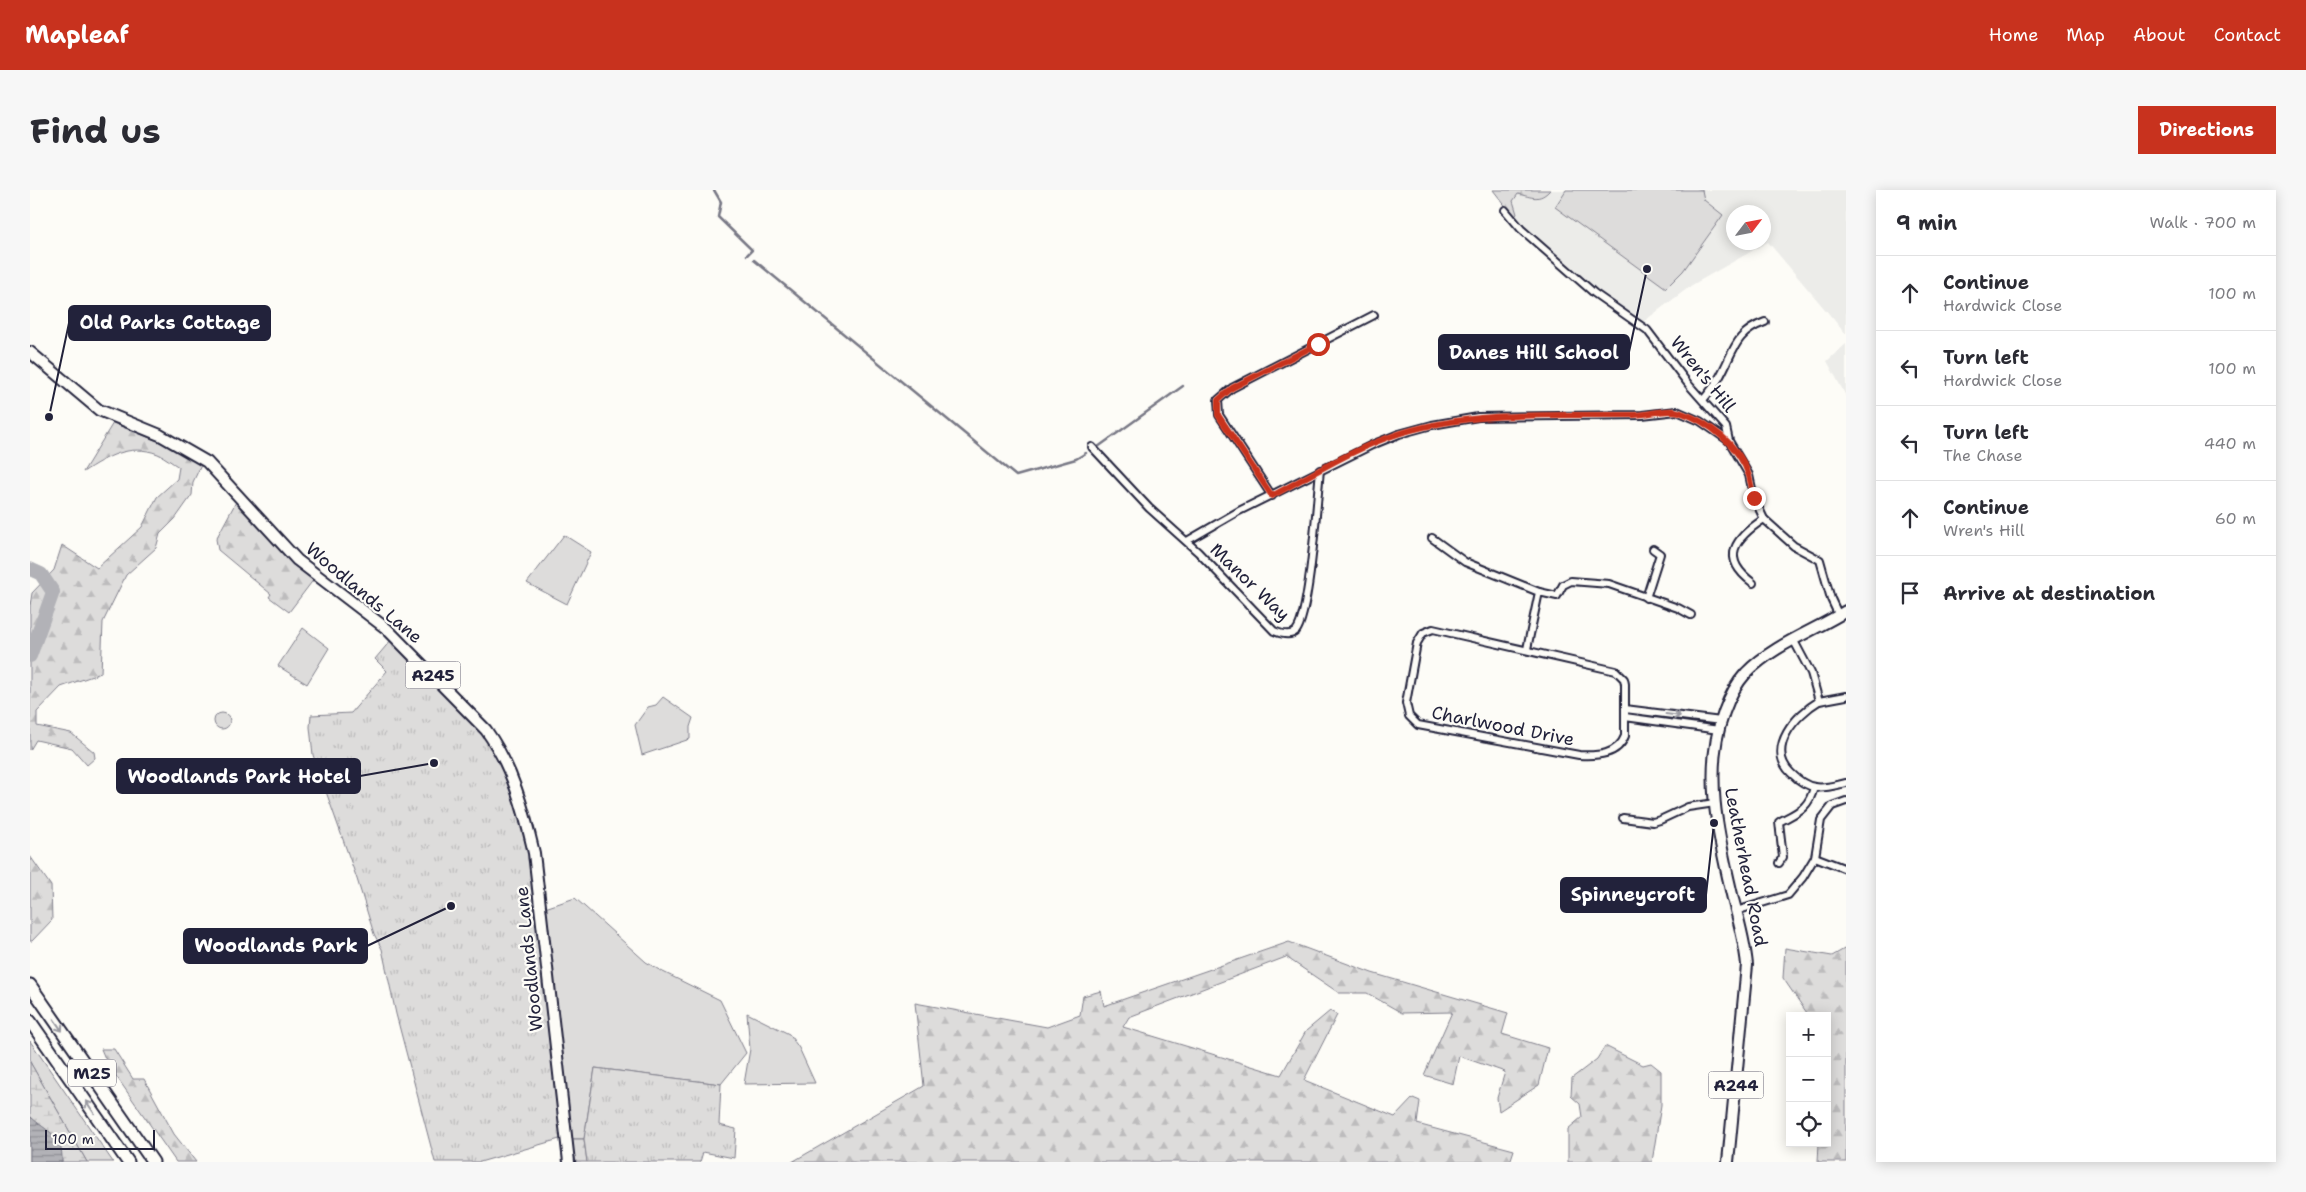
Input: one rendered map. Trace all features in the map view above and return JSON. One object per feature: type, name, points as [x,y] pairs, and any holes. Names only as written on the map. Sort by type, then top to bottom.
[{"type":"highway","name":"M25","points":[[30,986],[153,1162]]},
{"type":"highway","name":"M25","points":[[30,1021],[128,1162]]},
{"type":"main road","name":"Woodlands Lane","points":[[30,352],[99,410],[160,435],[207,462],[297,560],[387,630],[486,730],[496,743],[504,757],[525,813],[534,853],[569,1162]]},
{"type":"main road","name":"Leatherhead Road","points":[[1728,1162],[1747,965],[1715,803],[1713,770],[1720,726],[1735,688],[1746,674],[1758,663],[1842,614]]},
{"type":"street","name":"Wren's Hill","points":[[1505,210],[1521,229],[1594,293],[1647,330],[1726,427],[1729,441],[1746,469],[1754,498],[1764,519],[1794,546],[1820,560],[1831,599],[1842,614]]},
{"type":"street","points":[[1272,496],[1218,415],[1218,400],[1232,388],[1374,315]]},
{"type":"street","points":[[1703,400],[1719,378],[1734,344],[1745,332],[1765,322]]},
{"type":"street","points":[[1188,541],[1239,511],[1272,496],[1320,470],[1399,434],[1432,425],[1478,417],[1642,415],[1677,410],[1700,421],[1729,441]]},
{"type":"street","name":"Manor Way","points":[[1092,447],[1149,508],[1174,532],[1188,541],[1274,631],[1283,634],[1291,634],[1296,630],[1306,599],[1320,470]]},
{"type":"street","points":[[1753,583],[1738,570],[1734,559],[1734,550],[1743,535],[1764,519]]},
{"type":"street","points":[[1432,538],[1465,562],[1539,592],[1557,596],[1563,585],[1571,580],[1609,584],[1678,608],[1691,615]]},
{"type":"street","points":[[1646,598],[1660,554],[1653,550]]},
{"type":"street","points":[[1527,649],[1539,592]]},
{"type":"street","name":"Charlwood Drive","points":[[1438,629],[1616,671],[1624,679],[1625,709],[1625,736],[1619,748],[1592,756],[1422,726],[1409,716],[1406,703],[1416,643],[1423,633],[1428,630],[1438,629]]},
{"type":"street","points":[[1794,641],[1811,673],[1819,701]]},
{"type":"street","points":[[1846,696],[1819,701],[1798,716],[1785,736],[1782,747],[1783,759],[1788,770],[1796,778],[1814,787],[1824,788],[1846,783]]},
{"type":"street","points":[[1625,709],[1720,726]]},
{"type":"street","points":[[1625,717],[1720,726]]},
{"type":"street","points":[[1779,862],[1783,857],[1779,822],[1801,809],[1811,800],[1814,787]]},
{"type":"street","points":[[1736,911],[1788,895],[1804,877],[1815,857],[1821,820],[1832,806],[1846,801]]},
{"type":"street","points":[[1623,818],[1653,822],[1688,807],[1715,803]]},
{"type":"street","points":[[1815,857],[1846,869]]},
{"type":"shaded area","points":[[1493,190],[1846,190],[1846,334],[1771,246],[1771,205],[1726,205],[1726,250],[1754,250],[1692,285],[1643,322],[1592,286],[1519,224]]},
{"type":"shaded area","points":[[1846,344],[1846,396],[1827,361]]},
{"type":"shaded area","points":[[30,1116],[57,1139],[62,1152],[62,1162],[30,1162]]},
{"type":"green space","points":[[1493,190],[1550,190],[1539,197],[1518,194],[1513,201],[1517,214],[1514,217]]},
{"type":"green space","points":[[1566,190],[1702,190],[1704,200],[1723,215],[1683,271],[1666,288],[1555,207]]},
{"type":"green space","points":[[113,423],[187,453],[202,463],[193,482],[192,495],[175,519],[160,534],[156,548],[126,575],[103,622],[101,673],[61,687],[37,712],[37,726],[71,733],[94,752],[95,758],[87,765],[72,748],[36,740],[30,750],[30,606],[32,593],[54,570],[62,545],[97,568],[142,527],[157,497],[177,479],[179,467],[158,454],[138,450],[119,453],[109,457],[83,472]]},
{"type":"green space","points":[[237,500],[314,579],[289,612],[269,597],[271,594],[218,550],[216,539]]},
{"type":"green space","points":[[564,535],[591,552],[567,604],[527,583]]},
{"type":"green space","points":[[303,628],[329,648],[307,684],[278,666]]},
{"type":"green space","points":[[391,640],[446,694],[485,737],[496,755],[518,809],[531,862],[563,1138],[480,1162],[435,1162],[396,1014],[382,949],[374,934],[357,879],[313,755],[310,727],[311,715],[351,713],[387,671],[375,659]]},
{"type":"green space","points":[[663,697],[693,718],[690,727],[690,739],[642,755],[635,725],[648,707],[656,705]]},
{"type":"green space","points":[[219,713],[225,713],[230,718],[228,727],[219,729],[214,724],[214,718]]},
{"type":"green space","points":[[30,856],[51,886],[52,920],[32,941],[30,941]]},
{"type":"green space","points":[[575,898],[646,962],[720,1000],[746,1053],[721,1084],[595,1068],[584,1139],[571,1139],[545,908]]},
{"type":"green space","points":[[1289,942],[1372,973],[1508,1013],[1502,1034],[1548,1048],[1539,1085],[1499,1111],[1497,1098],[1505,1072],[1459,1056],[1453,1084],[1424,1075],[1452,1012],[1402,1013],[1367,993],[1339,993],[1286,957],[1129,1017],[1123,1027],[1281,1075],[1306,1031],[1330,1011],[1337,1015],[1304,1080],[1395,1117],[1413,1098],[1420,1101],[1417,1124],[1514,1150],[1510,1162],[792,1162],[924,1086],[915,1003],[1047,1027],[1080,1015],[1083,996],[1101,991],[1104,1006]]},
{"type":"green space","points":[[1785,948],[1832,956],[1846,948],[1846,1162],[1818,1162],[1819,1147],[1831,1147],[1831,1012],[1806,1012],[1783,978]]},
{"type":"green space","points":[[747,1013],[789,1034],[799,1048],[815,1083],[744,1084],[750,1049]]},
{"type":"green space","points":[[30,1041],[113,1162],[87,1162],[30,1062]]},
{"type":"green space","points":[[1605,1046],[1643,1065],[1651,1063],[1661,1071],[1661,1105],[1652,1162],[1568,1162],[1568,1129],[1582,1117],[1580,1104],[1571,1096],[1572,1078],[1597,1059]]},
{"type":"green space","points":[[101,1049],[114,1049],[133,1079],[144,1079],[174,1134],[196,1162],[176,1162],[107,1063]]},
{"type":"green space","points":[[30,1062],[87,1162],[30,1162]]},
{"type":"green space","points":[[595,1068],[721,1084],[719,1125],[736,1129],[734,1158],[703,1152],[700,1162],[587,1162],[584,1139]]},
{"type":"green space","points":[[571,1139],[584,1139],[587,1162],[576,1162]]},
{"type":"waterway","points":[[714,190],[721,202],[718,217],[752,250],[747,255]]},
{"type":"waterway","points":[[754,260],[1016,476],[1076,459],[1086,453]]},
{"type":"waterway","points":[[1098,447],[1183,386]]},
{"type":"waterway","points":[[30,569],[41,574],[53,592],[30,656]]},
{"type":"place","name":"Danes Hill School","points":[[1647,269]]},
{"type":"place","name":"Old Parks Cottage","points":[[49,417]]},
{"type":"place","name":"Woodlands Park Hotel","points":[[434,763]]},
{"type":"place","name":"Spinneycroft","points":[[1714,823]]},
{"type":"place","name":"Woodlands Park","points":[[451,906]]},
{"type":"route","points":[[1318,344],[1232,388],[1218,400],[1218,415],[1272,496],[1372,445],[1399,434],[1455,420],[1478,417],[1642,415],[1677,410],[1700,421],[1729,441],[1746,469],[1754,498]]}]
